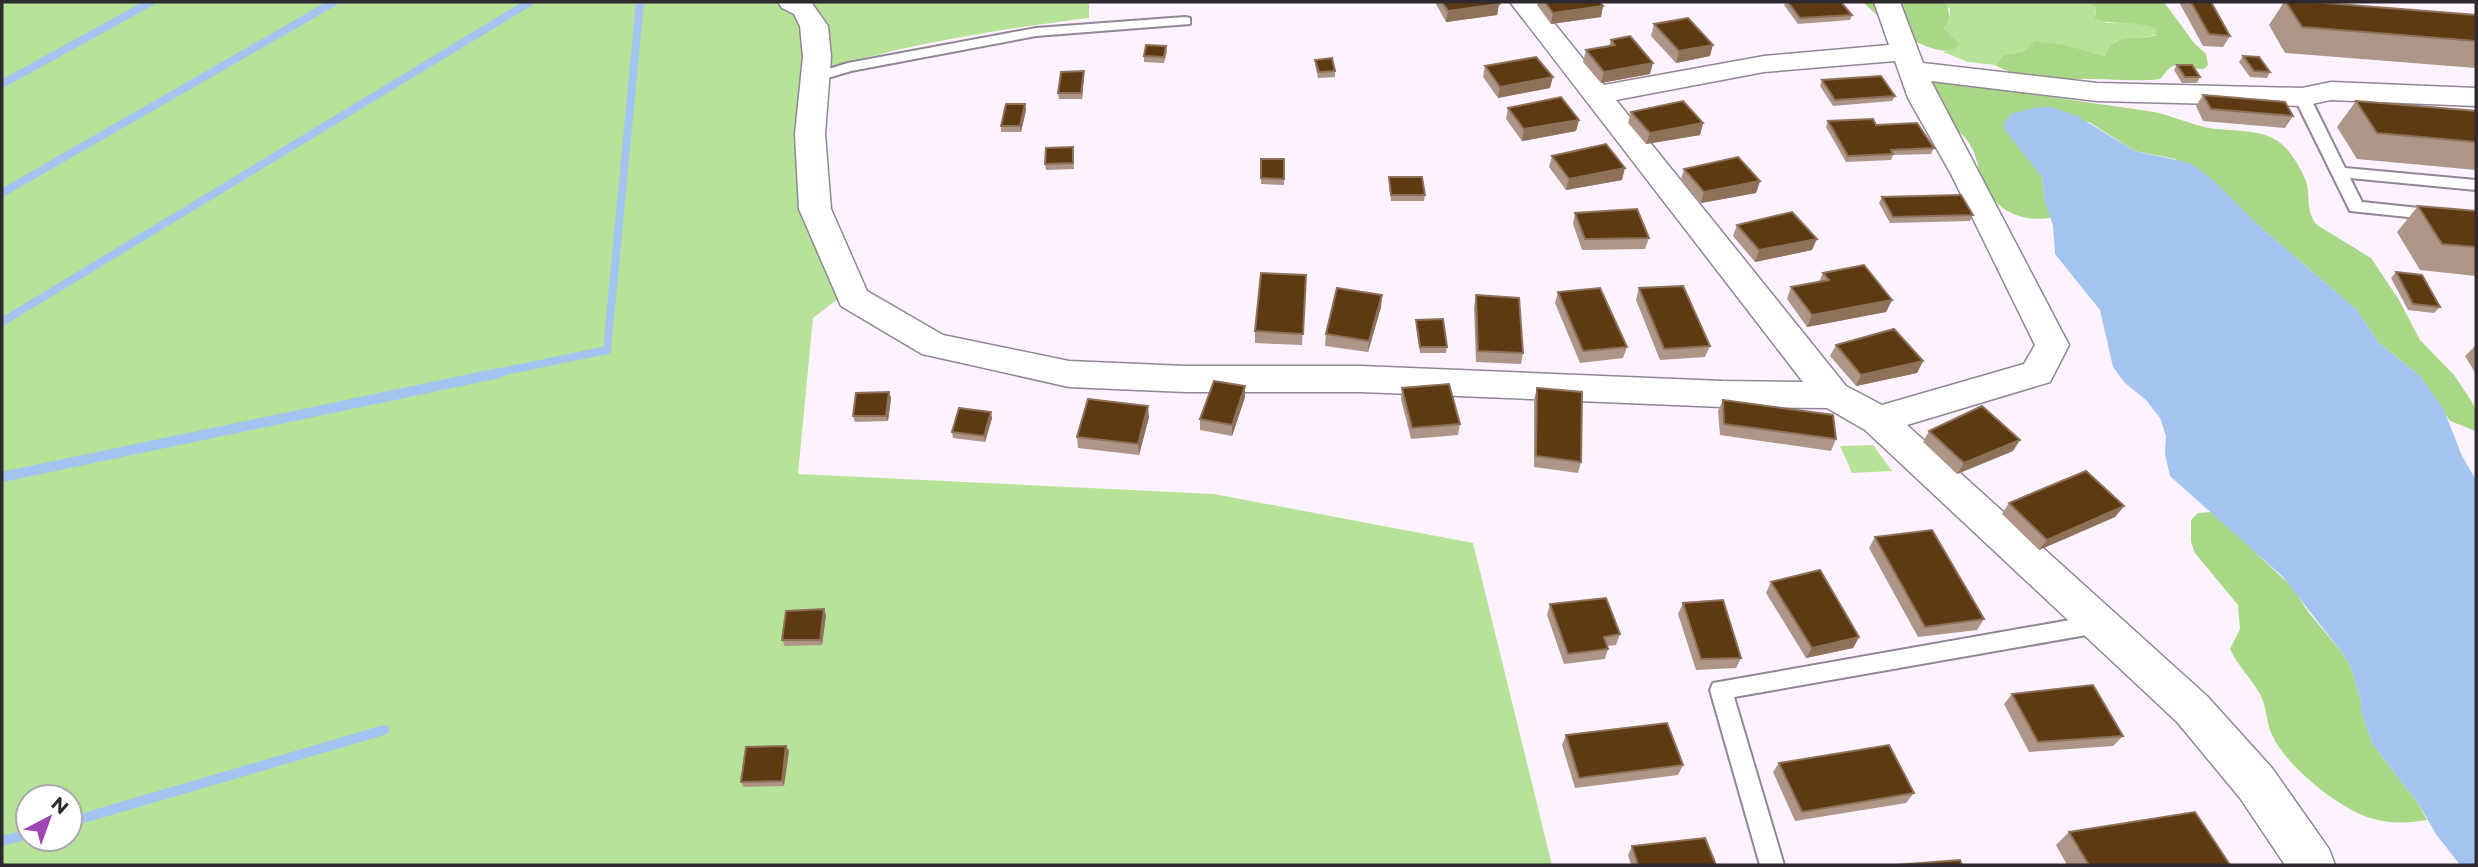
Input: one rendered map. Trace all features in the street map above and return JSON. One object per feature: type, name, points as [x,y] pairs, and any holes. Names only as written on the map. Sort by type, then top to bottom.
[{"type":"street","points":[[791,2],[804,9],[814,26],[817,57],[810,134],[815,209],[853,298],[934,345],[1069,374],[1186,379],[1361,379],[1722,394],[1833,395]]},
{"type":"street","points":[[1523,2],[1833,395],[1878,421],[2192,709],[2256,783],[2312,865]]},
{"type":"street","points":[[1878,421],[2037,373],[2052,345],[1966,174],[1923,98],[1887,2]]},
{"type":"street","points":[[1595,95],[1764,64],[1908,61],[2097,92],[2302,97],[2331,91],[2476,97]]},
{"type":"lane","points":[[814,78],[848,67],[1036,32],[1185,21]]},
{"type":"lane","points":[[2302,97],[2356,207],[2476,219]]},
{"type":"lane","points":[[2337,172],[2476,185]]},
{"type":"lane","points":[[1772,865],[1721,690],[2098,624]]},
{"type":"green space","points":[[2,2],[1089,2],[1089,18],[906,48],[801,78],[800,212],[838,299],[813,318],[798,474],[1214,494],[1473,543],[1552,865],[2,865]]},
{"type":"green space","points":[[1863,2],[1947,3],[1950,19],[1944,28],[1959,44],[1957,48],[1947,51],[1921,44],[1894,28]]},
{"type":"green space","points":[[1943,2],[2088,2],[2096,8],[2095,14],[2107,23],[2132,21],[2157,29],[2157,35],[2116,41],[2105,56],[2078,49],[2025,51],[2004,55],[1995,65],[1968,62],[1943,52],[1957,48],[1944,28],[1950,19],[1950,9]]},
{"type":"green space","points":[[2088,2],[2164,2],[2194,43],[2206,54],[2208,65],[2200,69],[2176,65],[2169,68],[2160,79],[2135,80],[2043,78],[2018,74],[1995,65],[2004,55],[2025,51],[2035,41],[2064,45],[2105,56],[2109,48],[2121,40],[2157,35],[2156,29],[2147,26],[2095,19],[2096,8]]},
{"type":"green space","points":[[1937,81],[2148,111],[2214,129],[2258,133],[2278,141],[2286,148],[2304,175],[2310,210],[2317,225],[2371,258],[2399,300],[2420,340],[2454,375],[2472,402],[2476,410],[2476,431],[2450,421],[2420,376],[2379,343],[2356,309],[2258,225],[2201,171],[2175,159],[2135,151],[2089,122],[2013,113],[2004,123],[2042,177],[2045,202],[2051,218],[2028,218],[2009,212],[1993,199],[1982,179],[1972,148],[1944,115],[1931,84]]},
{"type":"green space","points":[[1873,445],[1892,471],[1852,473],[1840,446]]},
{"type":"green space","points":[[2213,512],[2292,587],[2309,613],[2340,650],[2350,665],[2361,701],[2361,712],[2373,745],[2418,803],[2427,820],[2394,822],[2374,819],[2346,807],[2316,786],[2279,747],[2270,730],[2260,694],[2230,649],[2240,629],[2238,605],[2195,553],[2191,542],[2191,520],[2198,513]]},
{"type":"water","points":[[2051,107],[2077,116],[2135,151],[2190,163],[2212,179],[2258,225],[2356,309],[2379,343],[2420,376],[2444,410],[2462,456],[2476,480],[2476,865],[2460,865],[2436,834],[2418,803],[2373,745],[2361,712],[2361,701],[2350,665],[2282,576],[2170,476],[2165,454],[2166,436],[2160,418],[2113,367],[2100,310],[2055,254],[2053,225],[2045,202],[2042,177],[2004,129],[2004,123],[2013,113]]},
{"type":"building","points":[[1442,2],[1497,2],[1499,4],[1448,11]]},
{"type":"building","points":[[1545,2],[1600,2],[1603,6],[1553,13]]},
{"type":"building","points":[[1788,2],[1841,2],[1852,15],[1800,18]]},
{"type":"building","points":[[2191,2],[2211,2],[2230,36],[2209,34]]},
{"type":"building","points":[[2286,2],[2476,15],[2476,41],[2302,27]]},
{"type":"building","points":[[1688,18],[1713,45],[1679,51],[1654,24]]},
{"type":"building","points":[[1630,36],[1653,63],[1604,72],[1586,50],[1615,45],[1611,40]]},
{"type":"building","points":[[1146,45],[1166,46],[1164,57],[1144,56]]},
{"type":"building","points":[[2243,56],[2259,57],[2270,72],[2254,71]]},
{"type":"building","points":[[1536,57],[1553,77],[1500,87],[1485,66]]},
{"type":"building","points":[[1332,58],[1335,71],[1319,72],[1315,60]]},
{"type":"building","points":[[2177,65],[2192,65],[2200,77],[2185,77]]},
{"type":"building","points":[[1084,71],[1081,93],[1058,93],[1061,72]]},
{"type":"building","points":[[1881,76],[1895,96],[1835,100],[1822,80]]},
{"type":"building","points":[[2203,95],[2285,102],[2293,116],[2211,109]]},
{"type":"building","points":[[1561,97],[1579,120],[1524,129],[1508,108]]},
{"type":"building","points":[[1683,101],[1703,123],[1650,133],[1631,112]]},
{"type":"building","points":[[2356,101],[2476,111],[2476,142],[2377,133]]},
{"type":"building","points":[[1006,104],[1025,104],[1020,126],[1001,126]]},
{"type":"building","points":[[1873,119],[1876,125],[1917,123],[1934,148],[1891,150],[1893,154],[1848,156],[1828,121]]},
{"type":"building","points":[[1606,144],[1625,168],[1569,179],[1552,156]]},
{"type":"building","points":[[1073,147],[1073,163],[1045,164],[1046,148]]},
{"type":"building","points":[[1738,157],[1760,181],[1704,192],[1684,169]]},
{"type":"building","points":[[1261,159],[1284,159],[1284,179],[1261,178]]},
{"type":"building","points":[[1389,177],[1422,177],[1425,195],[1391,195]]},
{"type":"building","points":[[1961,195],[1973,215],[1893,217],[1882,197]]},
{"type":"building","points":[[2418,206],[2476,211],[2476,247],[2442,244]]},
{"type":"building","points":[[1637,209],[1649,238],[1585,239],[1575,213]]},
{"type":"building","points":[[1792,212],[1817,239],[1759,250],[1737,225]]},
{"type":"building","points":[[1864,265],[1892,300],[1812,315],[1791,287],[1829,280],[1823,273]]},
{"type":"building","points":[[2396,272],[2422,275],[2440,307],[2413,304]]},
{"type":"building","points":[[1261,273],[1306,275],[1303,334],[1255,331]]},
{"type":"building","points":[[1683,286],[1710,346],[1664,349],[1639,288]]},
{"type":"building","points":[[1337,288],[1382,295],[1369,341],[1326,334]]},
{"type":"building","points":[[1600,288],[1627,347],[1583,351],[1558,292]]},
{"type":"building","points":[[1476,295],[1519,298],[1523,353],[1478,351]]},
{"type":"building","points":[[1443,319],[1447,347],[1420,347],[1416,320]]},
{"type":"building","points":[[1894,329],[1923,361],[1861,375],[1836,345]]},
{"type":"building","points":[[1214,381],[1245,386],[1232,425],[1200,419]]},
{"type":"building","points":[[1449,384],[1460,424],[1412,428],[1402,388]]},
{"type":"building","points":[[1537,388],[1582,392],[1581,462],[1536,456]]},
{"type":"building","points":[[889,392],[886,416],[853,416],[856,393]]},
{"type":"building","points":[[1088,399],[1148,406],[1138,444],[1077,437]]},
{"type":"building","points":[[1723,400],[1833,415],[1836,439],[1724,424]]},
{"type":"building","points":[[1982,406],[2020,440],[1964,463],[1929,431]]},
{"type":"building","points":[[959,408],[991,412],[984,436],[952,432]]},
{"type":"building","points":[[2086,471],[2124,506],[2047,540],[2009,503]]},
{"type":"building","points":[[1932,530],[1984,619],[1925,627],[1875,537]]},
{"type":"building","points":[[1820,570],[1859,637],[1812,648],[1771,582]]},
{"type":"building","points":[[1606,598],[1620,634],[1604,637],[1608,649],[1568,654],[1550,604]]},
{"type":"building","points":[[1723,600],[1741,658],[1701,659],[1683,603]]},
{"type":"building","points":[[824,609],[820,640],[782,640],[786,611]]},
{"type":"building","points":[[2093,685],[2123,736],[2038,742],[2012,694]]},
{"type":"building","points":[[1667,723],[1683,765],[1579,778],[1566,735]]},
{"type":"building","points":[[1889,745],[1914,793],[1802,812],[1779,763]]},
{"type":"building","points":[[786,746],[782,781],[741,782],[746,747]]},
{"type":"building","points":[[2195,812],[2230,865],[2089,865],[2069,832]]},
{"type":"building","points":[[1705,838],[1716,865],[1638,865],[1632,846]]},
{"type":"building","points":[[1960,860],[1962,865],[1894,865]]},
{"type":"waterway","points":[[2,84],[151,2]]},
{"type":"waterway","points":[[2,193],[334,2]]},
{"type":"waterway","points":[[2,322],[530,2]]},
{"type":"waterway","points":[[491,374],[607,350],[640,2]]},
{"type":"waterway","points":[[2,477],[499,373]]},
{"type":"waterway","points":[[84,818],[384,730]]},
{"type":"waterway","points":[[2,841],[14,838]]}]
